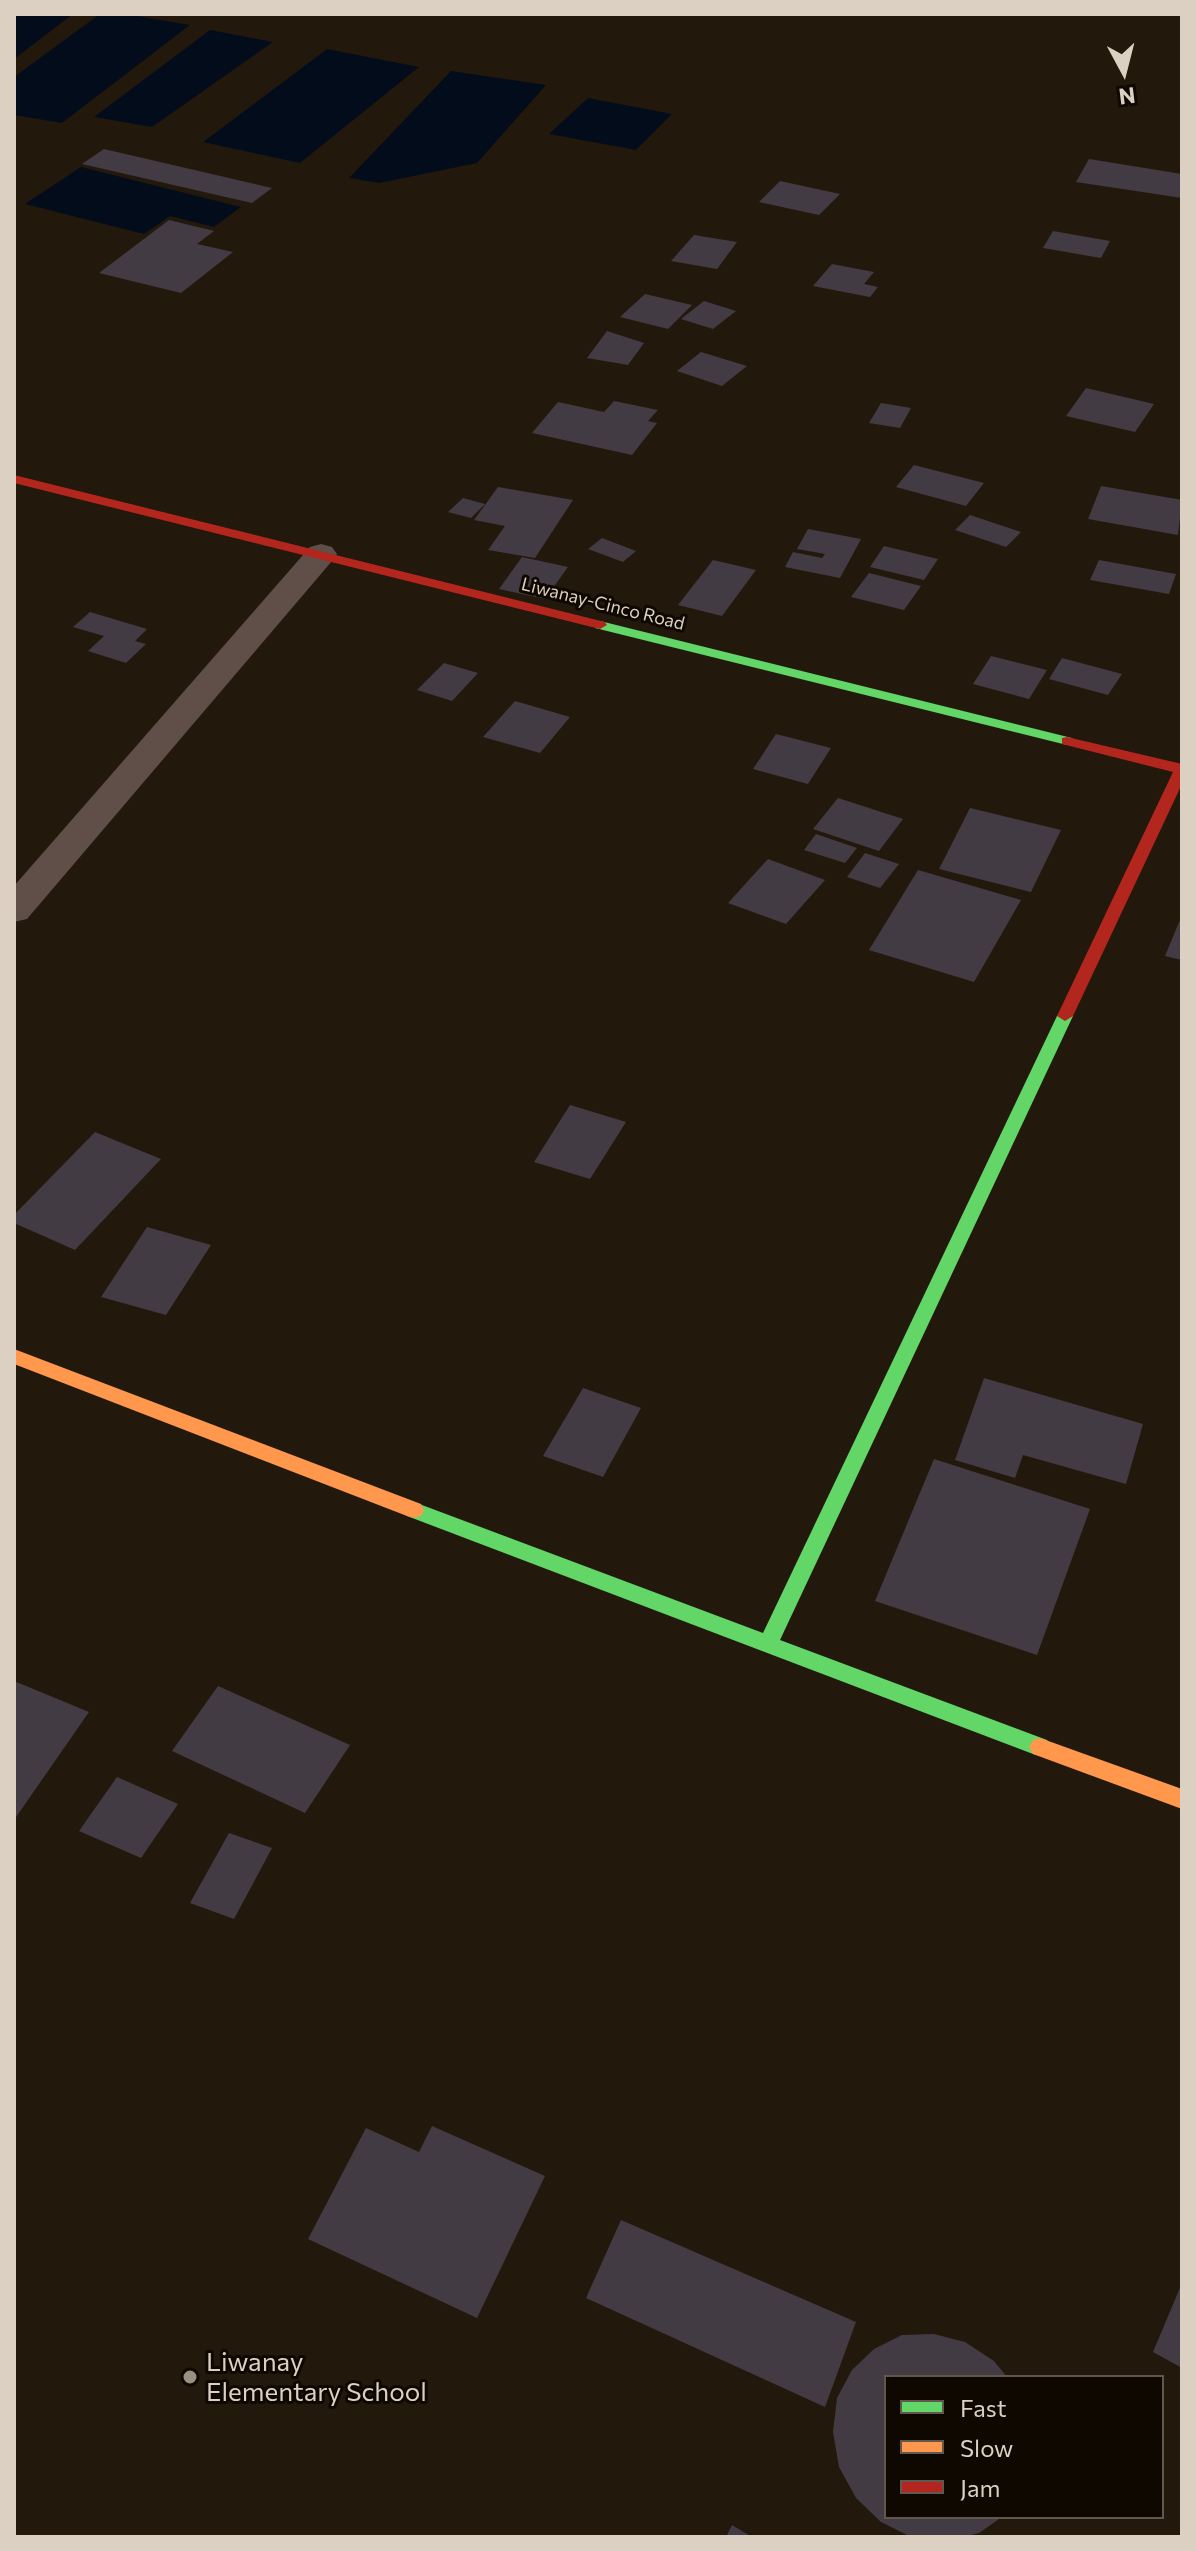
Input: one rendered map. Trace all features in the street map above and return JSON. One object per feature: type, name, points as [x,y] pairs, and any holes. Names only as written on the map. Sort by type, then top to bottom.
[{"type":"street","name":"Liwanay-Cinco Road","points":[[14,479],[1182,769]]},
{"type":"street","points":[[14,910],[321,554]]},
{"type":"street","points":[[767,1646],[1182,769]]},
{"type":"street","points":[[14,1356],[767,1646],[1182,1799]]},
{"type":"water","points":[[14,14],[73,14],[14,59]]},
{"type":"water","points":[[100,14],[125,14],[190,25],[62,123],[14,115],[14,77]]},
{"type":"water","points":[[210,30],[273,42],[152,127],[94,117]]},
{"type":"water","points":[[327,49],[419,67],[300,163],[203,142]]},
{"type":"water","points":[[451,71],[546,85],[477,163],[379,183],[349,178]]},
{"type":"water","points":[[588,98],[672,114],[636,150],[549,134]]},
{"type":"water","points":[[81,167],[241,207],[214,227],[170,216],[144,234],[25,204]]},
{"type":"building","points":[[104,149],[272,188],[252,203],[82,164]]},
{"type":"building","points":[[1089,159],[1182,174],[1182,198],[1076,182]]},
{"type":"building","points":[[780,181],[840,194],[819,215],[759,202]]},
{"type":"building","points":[[169,220],[214,231],[197,244],[233,252],[181,293],[99,273]]},
{"type":"building","points":[[1053,231],[1110,241],[1101,258],[1043,248]]},
{"type":"building","points":[[694,235],[737,242],[717,269],[671,261]]},
{"type":"building","points":[[832,264],[874,272],[864,284],[878,287],[870,297],[813,286]]},
{"type":"building","points":[[645,294],[692,305],[668,329],[620,317]]},
{"type":"building","points":[[704,301],[736,311],[713,329],[681,319]]},
{"type":"building","points":[[607,331],[644,343],[628,365],[587,358]]},
{"type":"building","points":[[701,352],[747,366],[722,386],[677,371]]},
{"type":"building","points":[[1086,388],[1154,404],[1135,432],[1066,416]]},
{"type":"building","points":[[614,401],[658,410],[648,421],[657,423],[632,455],[532,433],[558,402],[604,412]]},
{"type":"building","points":[[881,403],[911,408],[900,428],[869,423]]},
{"type":"building","points":[[914,465],[984,483],[966,506],[896,487]]},
{"type":"building","points":[[1101,486],[1182,500],[1178,535],[1088,519]]},
{"type":"building","points":[[498,487],[573,500],[535,558],[488,550],[505,526],[474,520]]},
{"type":"building","points":[[463,498],[485,504],[471,518],[448,512]]},
{"type":"building","points":[[970,515],[1021,532],[1006,547],[955,530]]},
{"type":"building","points":[[808,529],[861,539],[840,578],[785,567],[793,552],[822,558],[825,554],[797,549]]},
{"type":"building","points":[[602,538],[636,551],[623,562],[588,549]]},
{"type":"building","points":[[884,546],[938,559],[924,580],[870,567]]},
{"type":"building","points":[[522,557],[568,567],[545,599],[499,589]]},
{"type":"building","points":[[713,560],[756,570],[722,616],[678,605]]},
{"type":"building","points":[[1099,560],[1176,574],[1169,594],[1090,580]]},
{"type":"building","points":[[869,573],[921,586],[904,610],[851,597]]},
{"type":"building","points":[[90,612],[147,629],[135,641],[146,644],[126,663],[88,651],[104,636],[73,627]]},
{"type":"building","points":[[991,656],[1047,670],[1029,699],[973,684]]},
{"type":"building","points":[[1062,658],[1122,674],[1108,695],[1049,679]]},
{"type":"building","points":[[444,663],[478,673],[452,701],[417,690]]},
{"type":"building","points":[[515,701],[570,717],[540,753],[483,737]]},
{"type":"building","points":[[776,734],[831,748],[808,784],[753,769]]},
{"type":"building","points":[[838,798],[903,819],[879,851],[813,829]]},
{"type":"building","points":[[970,808],[1061,830],[1031,892],[939,869]]},
{"type":"building","points":[[816,834],[857,848],[845,863],[804,850]]},
{"type":"building","points":[[865,853],[899,864],[880,888],[847,877]]},
{"type":"building","points":[[768,859],[825,880],[786,924],[728,903]]},
{"type":"building","points":[[918,870],[1021,900],[974,982],[869,950]]},
{"type":"building","points":[[1182,915],[1182,960],[1165,956]]},
{"type":"building","points":[[570,1105],[626,1122],[590,1179],[534,1162]]},
{"type":"building","points":[[95,1132],[161,1159],[75,1250],[14,1223],[14,1215]]},
{"type":"building","points":[[147,1227],[211,1245],[166,1315],[101,1297]]},
{"type":"building","points":[[984,1378],[1143,1424],[1126,1484],[1023,1455],[1015,1478],[955,1460]]},
{"type":"building","points":[[583,1388],[641,1408],[603,1477],[543,1456]]},
{"type":"building","points":[[934,1459],[1090,1509],[1037,1655],[875,1601]]},
{"type":"building","points":[[14,1681],[89,1712],[14,1820]]},
{"type":"building","points":[[218,1686],[350,1745],[305,1813],[172,1751]]},
{"type":"building","points":[[117,1777],[178,1804],[141,1858],[79,1831]]},
{"type":"building","points":[[229,1833],[272,1848],[234,1919],[190,1903]]},
{"type":"building","points":[[432,2126],[545,2176],[477,2318],[308,2239],[366,2128],[419,2152]]},
{"type":"building","points":[[621,2220],[856,2322],[825,2407],[586,2298]]},
{"type":"building","points":[[1182,2283],[1182,2368],[1153,2352]]},
{"type":"building","points":[[934,2334],[965,2342],[994,2361],[1005,2375],[884,2375],[884,2519],[999,2519],[979,2533],[964,2537],[911,2537],[881,2522],[856,2498],[839,2467],[833,2432],[837,2398],[852,2370],[874,2349],[902,2335]]},
{"type":"building","points":[[732,2525],[752,2537],[726,2537]]},
{"type":"traffic: fast","points":[[600,625],[1067,741]]},
{"type":"traffic: fast","points":[[767,1646],[1065,1016]]},
{"type":"traffic: fast","points":[[414,1510],[1040,1747]]},
{"type":"traffic: slow","points":[[14,1356],[414,1510]]},
{"type":"traffic: slow","points":[[1040,1747],[1182,1799]]},
{"type":"traffic: jam","points":[[14,479],[600,625]]},
{"type":"traffic: jam","points":[[1067,741],[1182,770]]},
{"type":"traffic: jam","points":[[1065,1016],[1182,768]]},
{"type":"place","name":"Liwanay Elementary School","points":[[190,2377]]}]
